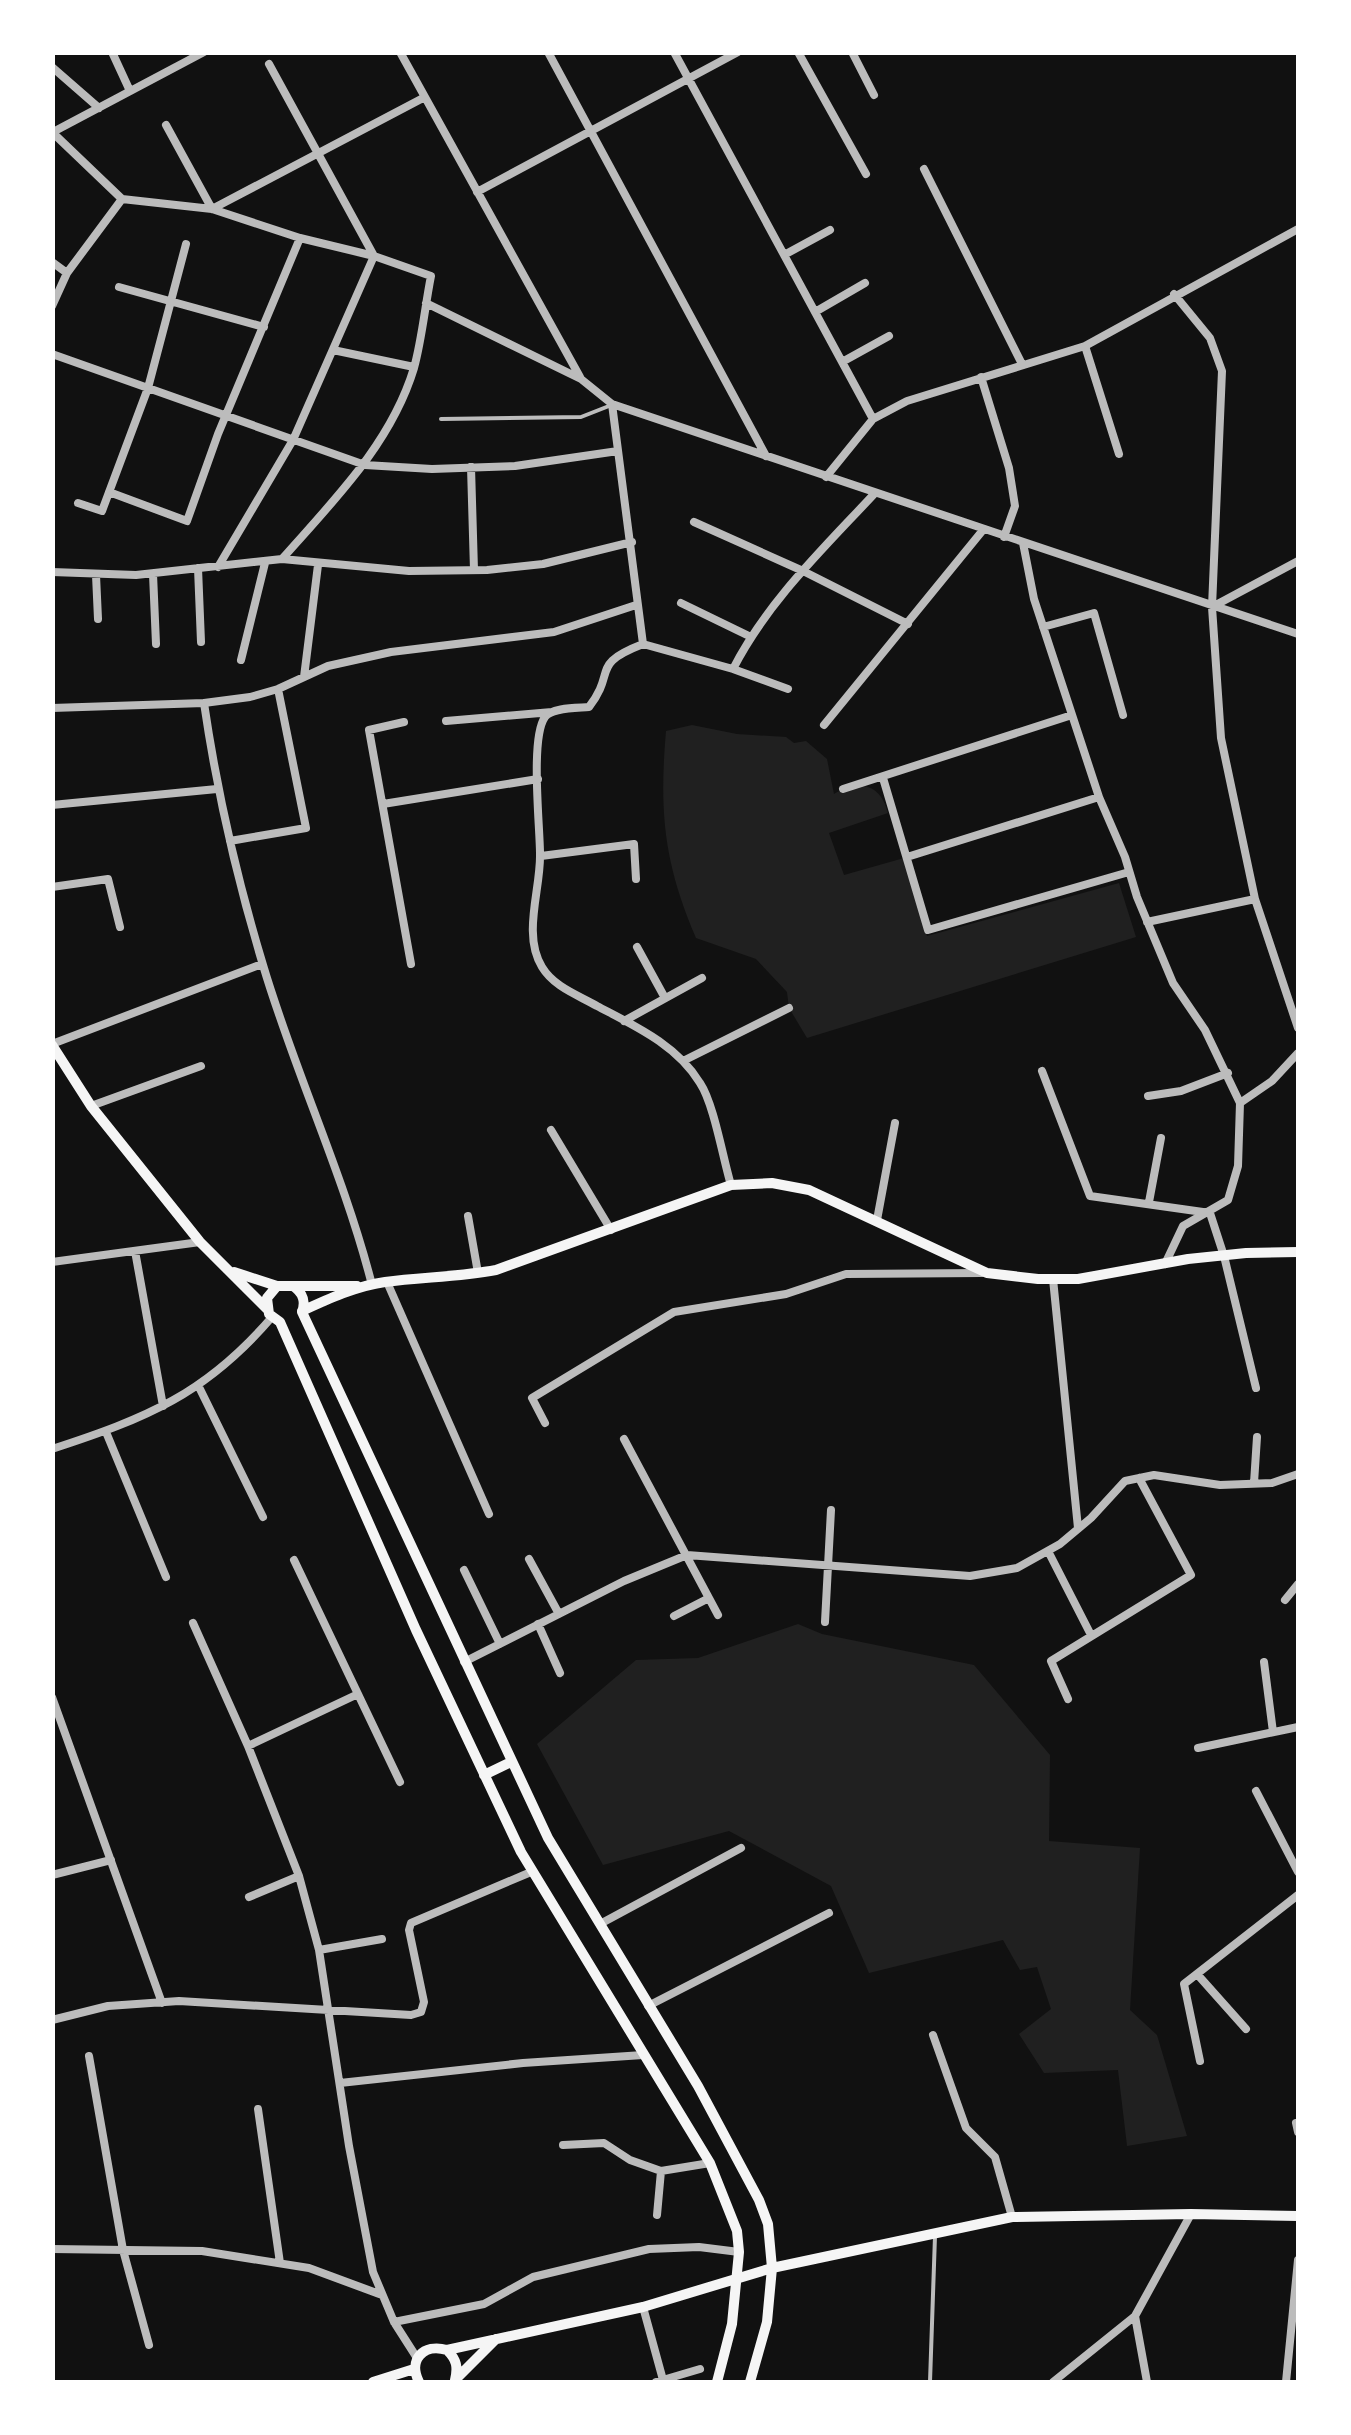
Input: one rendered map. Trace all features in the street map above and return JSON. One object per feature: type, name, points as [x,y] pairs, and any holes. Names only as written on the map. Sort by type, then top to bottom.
[{"type":"main road","points":[[52,1045],[91,1106],[200,1242],[273,1316]]},
{"type":"main road","points":[[302,1312],[367,1286],[478,1273],[540,1256],[731,1185],[772,1183],[809,1190],[986,1272],[1078,1279],[1224,1256],[1298,1252]]},
{"type":"main road","points":[[228,1270],[277,1286],[367,1286]]},
{"type":"main road","points":[[277,1286],[267,1298],[273,1316],[531,1872],[710,2163],[737,2231],[739,2252],[732,2324],[717,2382]]},
{"type":"main road","points":[[294,1286],[303,1298],[302,1312],[548,1838],[735,2150],[759,2200],[768,2224],[772,2268],[767,2322],[750,2382]]},
{"type":"main road","points":[[484,1775],[512,1762]]},
{"type":"main road","points":[[373,2382],[417,2374],[425,2350],[436,2347],[447,2350],[643,2306],[772,2268],[1012,2217],[1298,2216]]},
{"type":"main road","points":[[454,2382],[496,2339]]},
{"type":"main road","points":[[447,2350],[455,2358],[458,2370],[454,2382]]},
{"type":"street","points":[[112,52],[130,91]]},
{"type":"street","points":[[204,52],[53,132],[122,198],[212,209],[431,276],[414,368],[394,416],[365,465],[282,560]]},
{"type":"street","points":[[400,52],[581,379]]},
{"type":"street","points":[[548,52],[766,456]]},
{"type":"street","points":[[674,52],[873,420]]},
{"type":"street","points":[[477,192],[738,52]]},
{"type":"street","points":[[798,52],[866,174]]},
{"type":"street","points":[[852,52],[874,95]]},
{"type":"street","points":[[269,64],[374,256]]},
{"type":"street","points":[[52,67],[99,108]]},
{"type":"street","points":[[212,209],[425,97]]},
{"type":"street","points":[[166,125],[212,209]]},
{"type":"street","points":[[924,170],[1022,364]]},
{"type":"street","points":[[52,306],[67,273],[122,198]]},
{"type":"street","points":[[826,477],[873,420],[906,402],[1085,346],[1298,228]]},
{"type":"street","points":[[784,255],[830,230]]},
{"type":"street","points":[[109,492],[186,522],[300,238]]},
{"type":"street","points":[[78,503],[102,511],[148,388],[186,244]]},
{"type":"street","points":[[218,567],[293,440],[374,256]]},
{"type":"street","points":[[52,262],[67,273]]},
{"type":"street","points":[[815,312],[865,284]]},
{"type":"street","points":[[119,288],[264,327]]},
{"type":"street","points":[[1174,294],[1210,338],[1222,371],[1212,607],[1221,738],[1256,899],[1298,1028]]},
{"type":"street","points":[[426,303],[581,379],[612,404],[1298,634]]},
{"type":"street","points":[[842,362],[889,336]]},
{"type":"street","points":[[1085,346],[1119,454]]},
{"type":"street","points":[[333,350],[414,368]]},
{"type":"street","points":[[52,354],[365,465],[471,467],[552,462],[618,451]]},
{"type":"street","points":[[980,378],[1009,468],[1015,506],[1004,537]]},
{"type":"street","points":[[612,404],[643,644]]},
{"type":"street","points":[[471,467],[474,570]]},
{"type":"street","points":[[733,669],[750,636],[803,571],[876,494]]},
{"type":"street","points":[[694,522],[908,624]]},
{"type":"street","points":[[824,725],[983,530]]},
{"type":"street","points":[[52,572],[153,574],[282,560],[409,571],[474,570],[543,564],[632,542]]},
{"type":"street","points":[[1023,544],[1034,599],[1098,797],[1174,984],[1228,1073],[1240,1103],[1238,1166],[1228,1200],[1183,1226],[1165,1264]]},
{"type":"street","points":[[1212,607],[1298,561]]},
{"type":"street","points":[[240,660],[264,563]]},
{"type":"street","points":[[304,677],[318,565]]},
{"type":"street","points":[[198,568],[201,642]]},
{"type":"street","points":[[153,574],[156,644]]},
{"type":"street","points":[[96,575],[98,619]]},
{"type":"street","points":[[681,604],[750,636]]},
{"type":"street","points":[[52,708],[204,703],[278,690],[328,666],[391,652],[554,632],[636,606]]},
{"type":"street","points":[[1043,628],[1094,613],[1123,715]]},
{"type":"street","points":[[446,720],[589,707],[613,656],[643,644],[788,688]]},
{"type":"street","points":[[230,841],[306,828],[278,690]]},
{"type":"street","points":[[204,703],[217,788],[262,964],[340,1175],[367,1286]]},
{"type":"street","points":[[552,712],[545,717],[540,732],[536,806],[540,856],[533,924],[541,966],[555,983],[656,1038],[683,1061],[702,1085],[731,1185]]},
{"type":"street","points":[[843,788],[1072,715]]},
{"type":"street","points":[[404,722],[369,730],[411,964]]},
{"type":"street","points":[[883,778],[928,930],[1129,872]]},
{"type":"street","points":[[382,804],[538,779]]},
{"type":"street","points":[[52,805],[217,788]]},
{"type":"street","points":[[907,857],[1098,797]]},
{"type":"street","points":[[540,856],[634,844],[636,879]]},
{"type":"street","points":[[52,887],[108,879],[120,926]]},
{"type":"street","points":[[1147,922],[1256,899]]},
{"type":"street","points":[[637,946],[665,998]]},
{"type":"street","points":[[52,1045],[262,964]]},
{"type":"street","points":[[624,1020],[702,978]]},
{"type":"street","points":[[683,1061],[789,1008]]},
{"type":"street","points":[[1240,1103],[1272,1080],[1298,1053]]},
{"type":"street","points":[[91,1106],[201,1066]]},
{"type":"street","points":[[1042,1071],[1090,1196],[1210,1213]]},
{"type":"street","points":[[1148,1096],[1181,1091],[1228,1073]]},
{"type":"street","points":[[877,1220],[895,1123]]},
{"type":"street","points":[[551,1130],[612,1230]]},
{"type":"street","points":[[1149,1202],[1162,1138]]},
{"type":"street","points":[[1210,1213],[1256,1388]]},
{"type":"street","points":[[468,1216],[478,1273]]},
{"type":"street","points":[[52,1262],[200,1242]]},
{"type":"street","points":[[135,1251],[163,1406]]},
{"type":"street","points":[[545,1423],[532,1398],[674,1312],[786,1294],[846,1274],[986,1272]]},
{"type":"street","points":[[1053,1279],[1078,1528]]},
{"type":"street","points":[[387,1282],[488,1514]]},
{"type":"street","points":[[52,1449],[106,1432],[200,1387],[245,1349],[273,1316]]},
{"type":"street","points":[[200,1387],[264,1517]]},
{"type":"street","points":[[106,1432],[166,1576]]},
{"type":"street","points":[[1254,1483],[1257,1437]]},
{"type":"street","points":[[624,1439],[718,1615]]},
{"type":"street","points":[[464,1662],[624,1581],[687,1555],[970,1576],[1017,1568],[1048,1551],[1078,1528],[1124,1481],[1154,1475],[1220,1485],[1272,1482],[1298,1474]]},
{"type":"street","points":[[1068,1700],[1051,1660],[1191,1574],[1139,1478]]},
{"type":"street","points":[[825,1622],[830,1510]]},
{"type":"street","points":[[1048,1551],[1091,1635]]},
{"type":"street","points":[[528,1559],[558,1614]]},
{"type":"street","points":[[294,1560],[400,1782]]},
{"type":"street","points":[[464,1570],[500,1644]]},
{"type":"street","points":[[1285,1600],[1298,1584]]},
{"type":"street","points":[[674,1616],[709,1598]]},
{"type":"street","points":[[192,1623],[248,1746],[300,1876],[320,1950],[373,2272],[417,2374]]},
{"type":"street","points":[[538,1624],[560,1673]]},
{"type":"street","points":[[1264,1662],[1273,1732]]},
{"type":"street","points":[[248,1746],[358,1694]]},
{"type":"street","points":[[52,1697],[162,2002]]},
{"type":"street","points":[[1198,1748],[1298,1728]]},
{"type":"street","points":[[1256,1791],[1298,1872]]},
{"type":"street","points":[[600,1924],[741,1848]]},
{"type":"street","points":[[52,1874],[111,1860]]},
{"type":"street","points":[[52,2020],[108,2006],[162,2002],[411,2015],[421,2012],[424,2002],[409,1930],[411,1923],[531,1872]]},
{"type":"street","points":[[250,1897],[300,1876]]},
{"type":"street","points":[[1200,2061],[1184,1984],[1298,1895]]},
{"type":"street","points":[[648,2006],[829,1914]]},
{"type":"street","points":[[320,1950],[382,1939]]},
{"type":"street","points":[[1197,1974],[1246,2029]]},
{"type":"street","points":[[933,2035],[966,2128],[995,2157],[1012,2217]]},
{"type":"street","points":[[340,2083],[523,2062],[643,2055]]},
{"type":"street","points":[[89,2056],[122,2250],[150,2346]]},
{"type":"street","points":[[258,2109],[280,2264]]},
{"type":"street","points":[[563,2145],[604,2143],[630,2160],[661,2171],[710,2163]]},
{"type":"street","points":[[657,2215],[661,2171]]},
{"type":"street","points":[[1053,2382],[1134,2316],[1191,2214]]},
{"type":"street","points":[[394,2322],[484,2304],[533,2277],[648,2248],[739,2252]]},
{"type":"street","points":[[52,2249],[202,2251],[309,2268],[382,2294]]},
{"type":"street","points":[[1286,2382],[1298,2260]]},
{"type":"street","points":[[643,2306],[660,2382],[700,2369]]},
{"type":"street","points":[[1134,2316],[1147,2382]]},
{"type":"lane","points":[[440,419],[580,417],[612,404]]},
{"type":"lane","points":[[930,2382],[935,2232]]},
{"type":"shaded area","points":[[692,725],[737,734],[786,737],[794,743],[806,741],[827,759],[834,794],[860,786],[874,790],[888,813],[829,833],[844,875],[904,858],[927,936],[1119,883],[1136,937],[807,1038],[789,1008],[787,992],[756,959],[696,938],[685,911],[666,837],[664,760],[666,731]]},
{"type":"shaded area","points":[[798,1624],[822,1634],[974,1665],[1050,1755],[1049,1841],[1140,1848],[1130,2010],[1157,2035],[1187,2136],[1127,2146],[1118,2070],[1044,2073],[1019,2034],[1051,2009],[1037,1967],[1020,1970],[1003,1940],[869,1973],[831,1886],[729,1831],[603,1865],[537,1744],[636,1660],[698,1658]]}]
